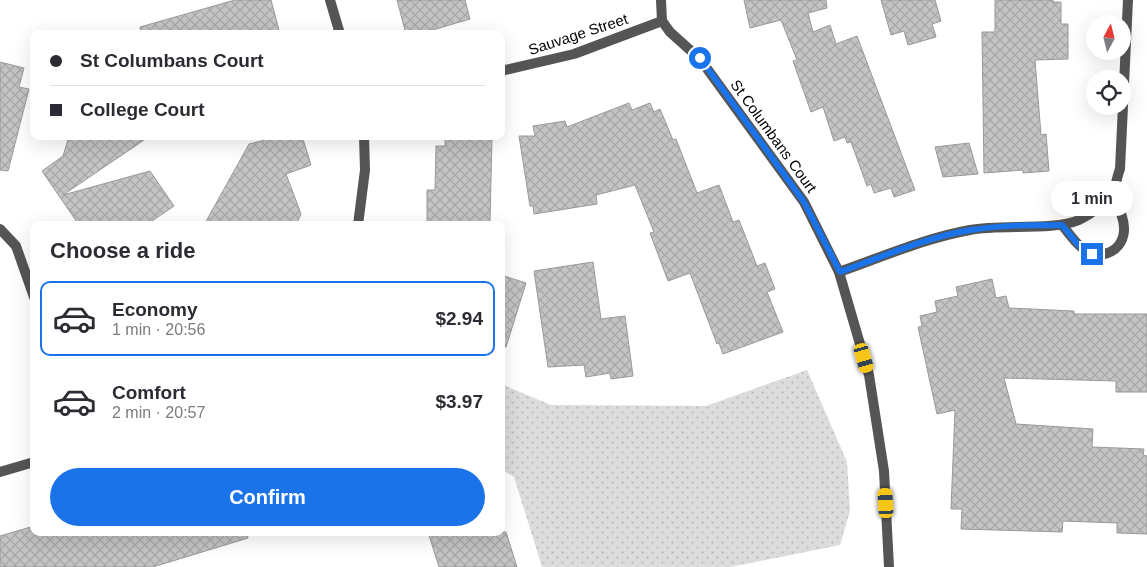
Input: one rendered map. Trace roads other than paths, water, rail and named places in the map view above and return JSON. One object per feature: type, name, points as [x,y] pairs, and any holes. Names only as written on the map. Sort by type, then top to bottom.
[{"type":"street","points":[[330,0],[339,30]]},
{"type":"street","points":[[661,0],[662,21]]},
{"type":"street","points":[[840,272],[922,243],[969,230],[1007,226],[1062,225],[1080,220],[1096,209],[1112,194],[1120,169],[1123,143],[1128,0]]},
{"type":"street","name":"Sauvage Street","points":[[505,71],[574,54],[662,21]]},
{"type":"street","name":"St Columbans Court","points":[[662,21],[670,32],[700,58],[804,202],[840,272],[870,375],[884,471],[888,567]]},
{"type":"street","points":[[359,221],[365,170],[364,140]]},
{"type":"street","points":[[1062,225],[1080,247],[1092,254],[1104,254],[1115,250],[1122,240],[1124,230],[1122,218],[1112,194]]},
{"type":"street","points":[[0,229],[16,246],[30,286]]},
{"type":"street","points":[[0,472],[30,463]]}]
